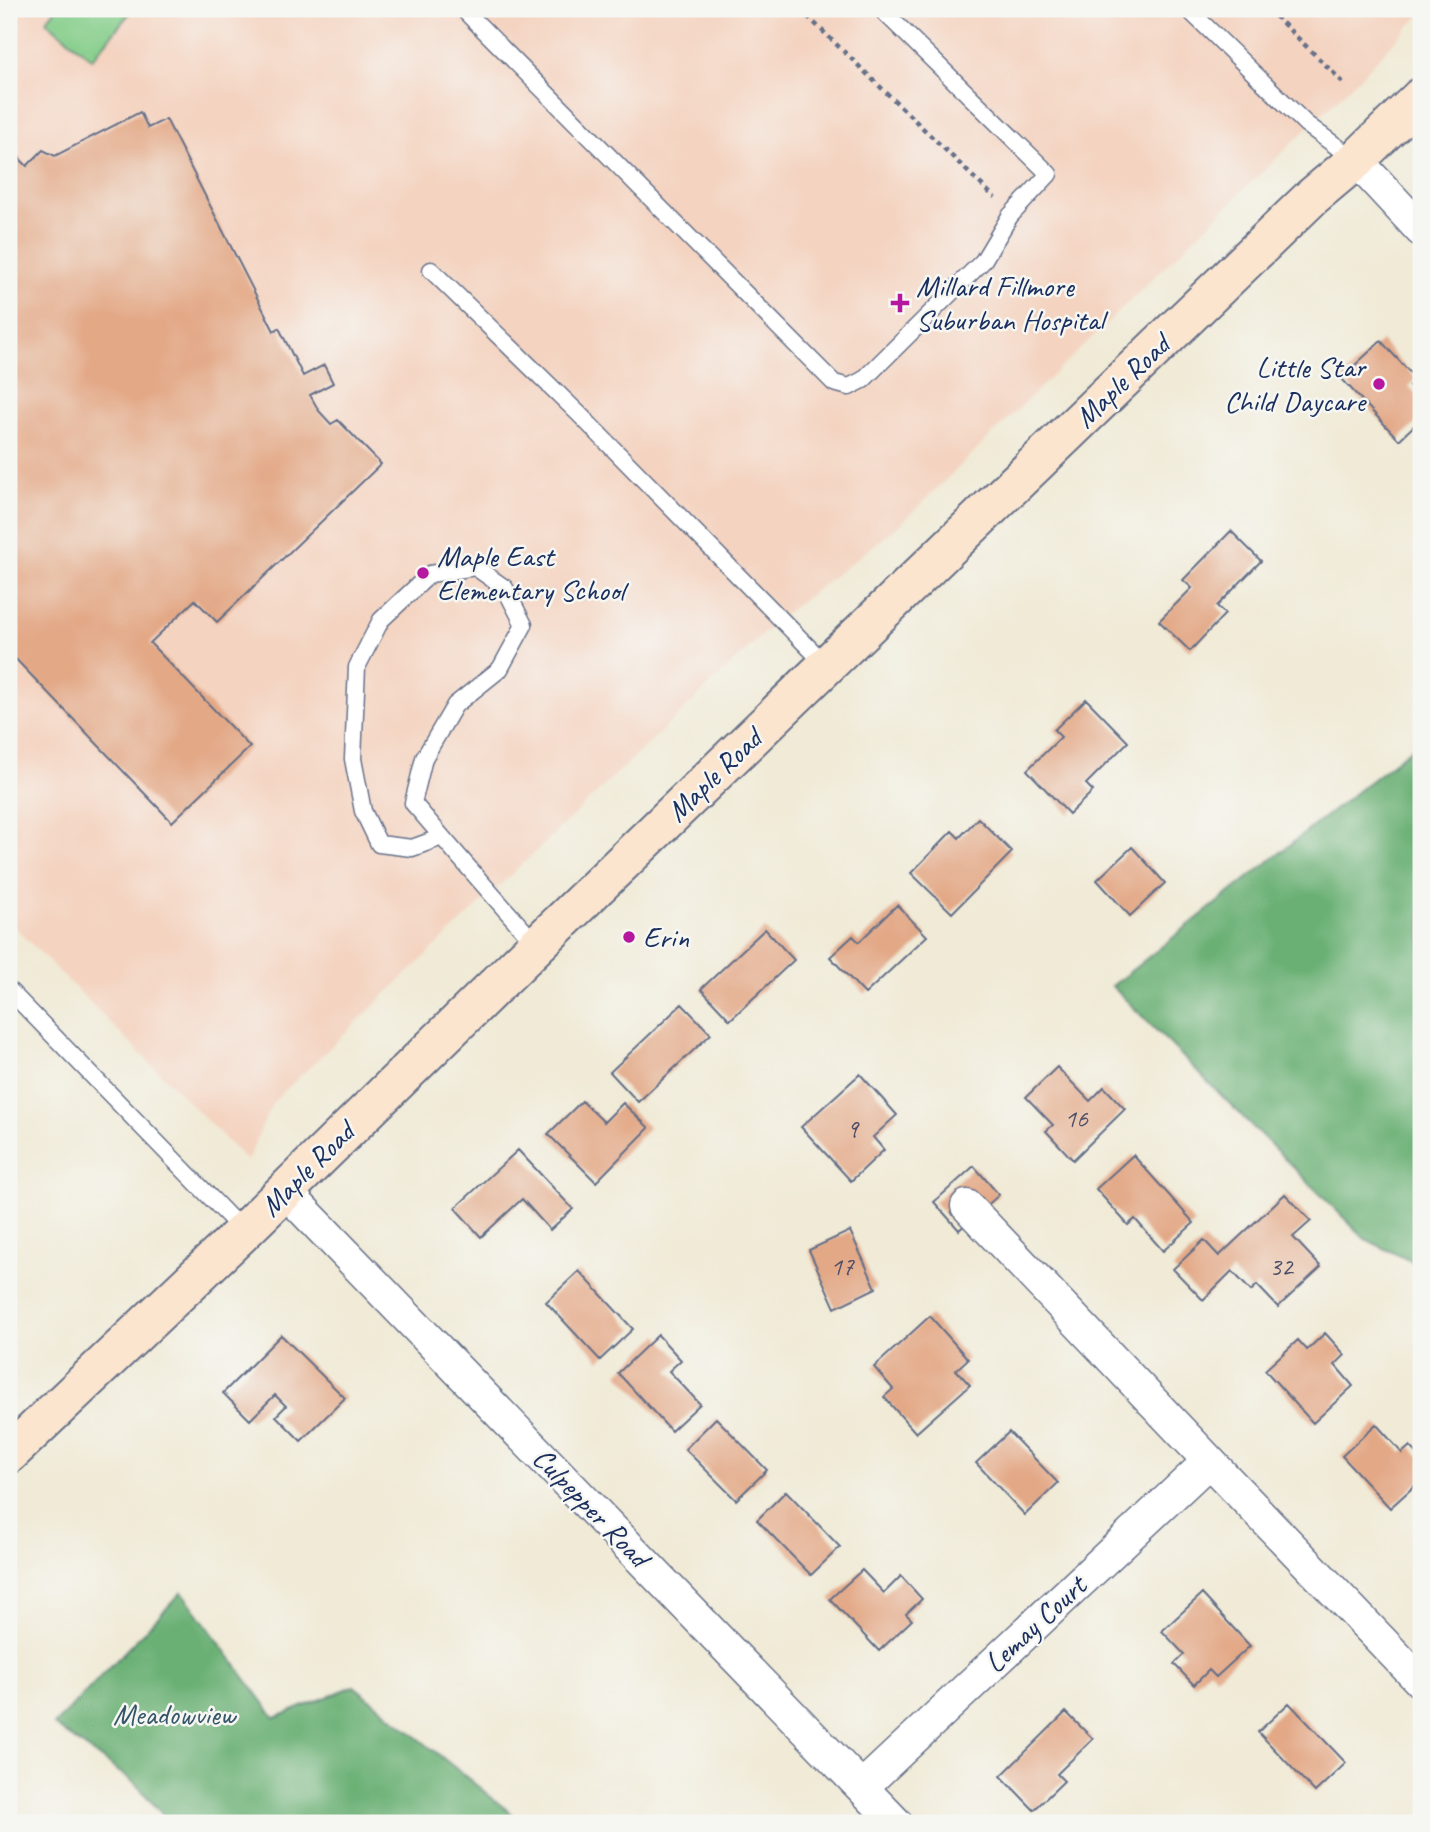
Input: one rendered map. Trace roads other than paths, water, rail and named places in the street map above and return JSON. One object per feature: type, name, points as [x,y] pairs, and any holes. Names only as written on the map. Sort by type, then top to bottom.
[{"type":"main road","name":"Maple Road","points":[[9,1454],[285,1191],[1312,197],[1356,160],[1421,97]]},
{"type":"street","points":[[1356,160],[1421,230]]},
{"type":"street","name":"Culpepper Road","points":[[285,1191],[896,1823]]},
{"type":"street","points":[[967,1206],[1421,1682]]},
{"type":"street","name":"Lemay Court","points":[[862,1787],[1209,1461]]},
{"type":"lane","points":[[463,9],[834,383],[849,387],[863,380],[984,261],[1010,216],[1049,174],[881,9]]},
{"type":"lane","points":[[1188,9],[1306,124],[1356,160]]},
{"type":"lane","points":[[431,270],[578,413],[827,666]]},
{"type":"lane","points":[[442,837],[412,848],[379,844],[363,811],[353,759],[357,667],[381,620],[430,574],[475,567],[505,588],[524,625],[500,669],[455,705],[424,758],[413,803],[537,945]]},
{"type":"lane","points":[[9,990],[243,1231]]},
{"type":"place","name":"Millard Fillmore Suburban Hospital","points":[[900,303]]},
{"type":"place","name":"Little Star Child Daycare","points":[[1379,384]]},
{"type":"place","name":"Maple East Elementary School","points":[[423,573]]},
{"type":"place","name":"Erin","points":[[629,937]]},
{"type":"park label","name":"Meadowview","points":[[174,1714]]}]
